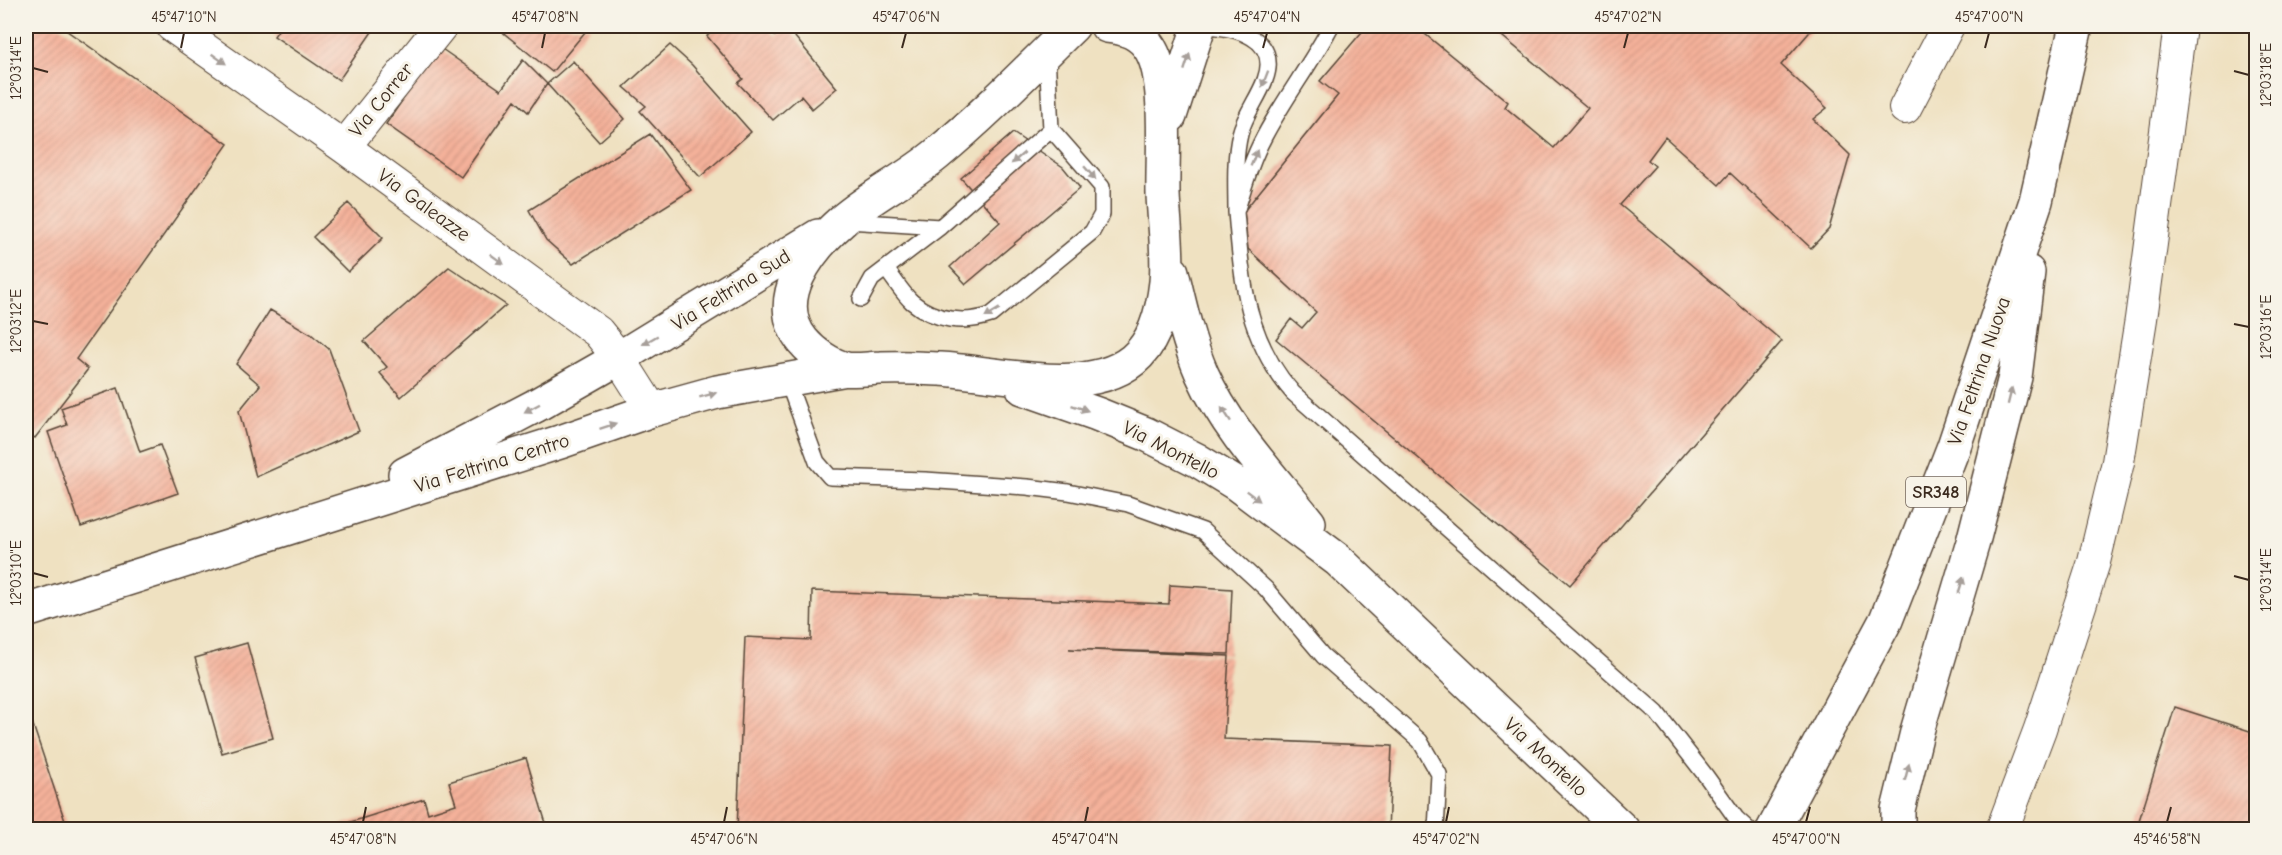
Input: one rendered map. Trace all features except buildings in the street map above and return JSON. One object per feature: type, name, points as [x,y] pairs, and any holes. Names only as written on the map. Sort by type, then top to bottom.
[{"type":"main road","points":[[652,410],[717,392],[846,369],[910,367],[1079,380],[1098,378],[1118,370],[1133,360],[1146,348],[1157,322],[1166,282],[1167,248],[1161,79],[1151,50],[1142,38],[1133,32],[1105,26],[1090,27],[1061,37],[935,156],[842,220],[808,257],[796,279],[791,298],[791,319],[798,335],[809,348],[827,361],[846,369]]},
{"type":"main road","points":[[1163,138],[1201,26]]},
{"type":"main road","name":"Via Feltrina Nuova","points":[[1773,830],[1886,621],[1954,446],[2036,201],[2076,26]]},
{"type":"main road","points":[[1898,830],[1898,810],[1918,728],[1973,542],[2014,377],[2036,201]]},
{"type":"main road","name":"Via Feltrina Sud","points":[[619,358],[842,220]]},
{"type":"main road","name":"Via Montello","points":[[1167,248],[1180,307],[1202,375],[1241,437],[1338,560]]},
{"type":"main road","name":"Via Feltrina Centro","points":[[332,513],[535,406],[619,358]]},
{"type":"main road","name":"Via Montello","points":[[985,374],[1146,434],[1197,460],[1238,485],[1338,560],[1623,830]]},
{"type":"main road","name":"Via Feltrina Centro","points":[[26,611],[563,441],[652,410]]},
{"type":"street","name":"Via Galeazze","points":[[172,26],[344,147],[598,332],[619,358],[652,410]]},
{"type":"street","name":"Via Correr","points":[[344,147],[441,26]]},
{"type":"street","points":[[1905,108],[1948,26]]},
{"type":"street","points":[[2002,830],[2040,729],[2094,561],[2118,462],[2143,308],[2180,26]]},
{"type":"lane","points":[[1201,26],[1219,26],[1251,35],[1261,43],[1267,55],[1269,68],[1265,81],[1240,132],[1236,153],[1236,212],[1240,258],[1254,327],[1263,351],[1277,374],[1293,393],[1657,713],[1736,818],[1749,830]]},
{"type":"lane","points":[[1236,212],[1254,158],[1265,136],[1312,62],[1331,26]]},
{"type":"lane","points":[[861,299],[872,279],[940,227],[1051,129],[1061,37]]},
{"type":"lane","points":[[886,269],[912,302],[937,317],[947,320],[979,319],[991,315],[1092,232],[1102,214],[1102,187],[1051,129]]},
{"type":"lane","points":[[842,220],[940,227]]},
{"type":"lane","points":[[787,380],[817,462],[830,477],[925,480],[1068,492],[1128,504],[1203,531],[1266,589],[1323,656],[1420,741],[1439,774],[1436,830]]}]
